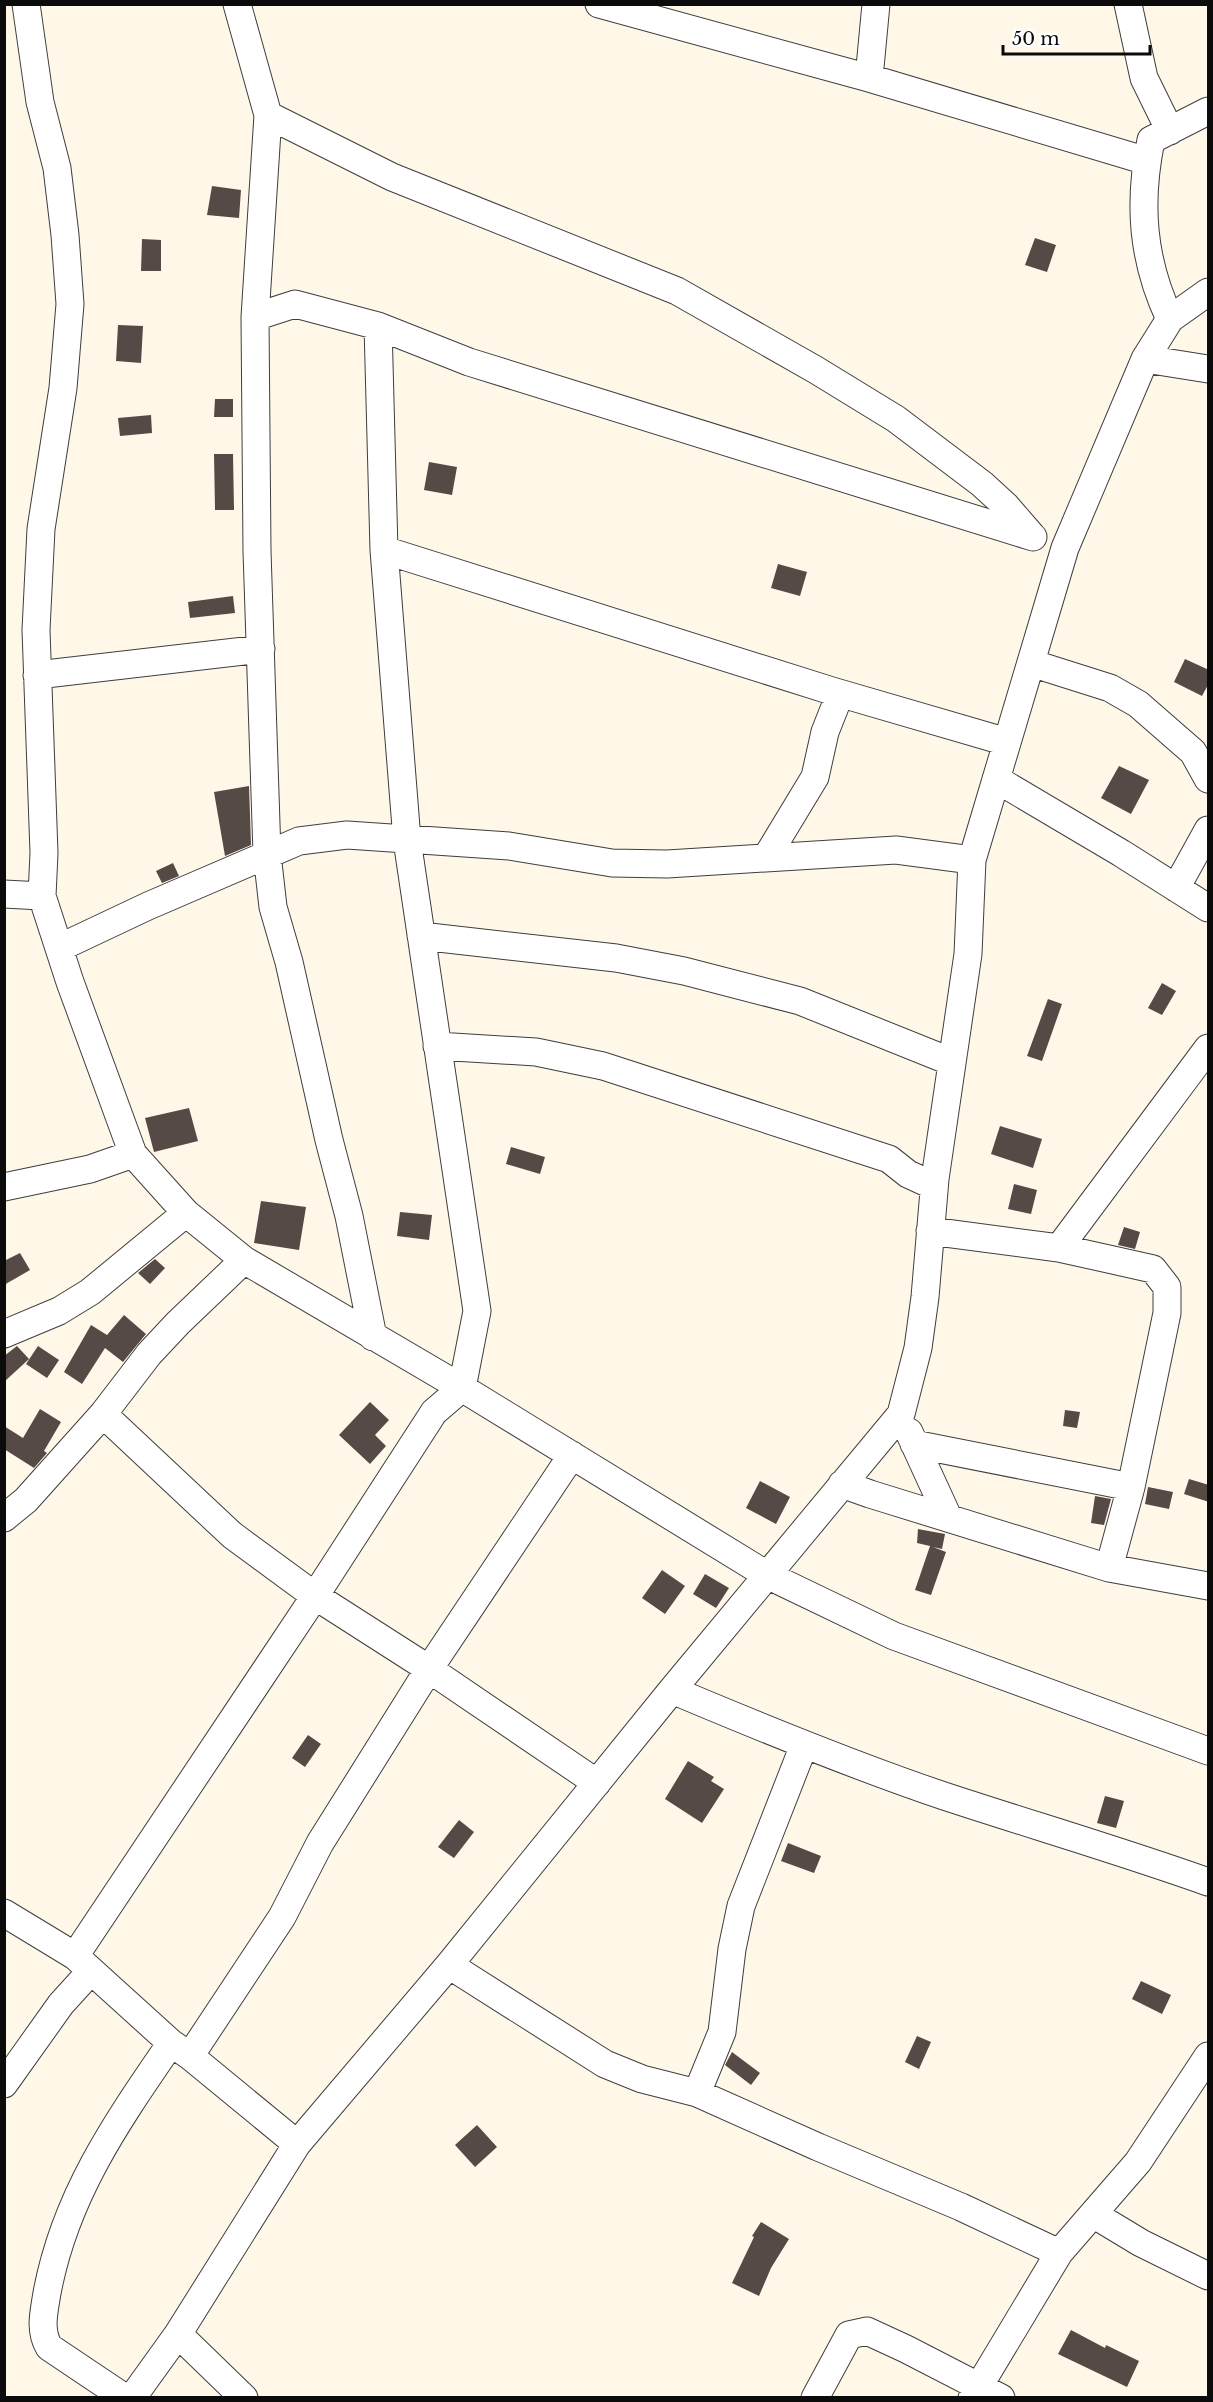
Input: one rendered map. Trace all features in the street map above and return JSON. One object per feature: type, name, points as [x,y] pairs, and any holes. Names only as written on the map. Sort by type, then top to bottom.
[{"type":"street","points":[[26,4],[40,102],[57,168],[70,304],[63,388],[41,529],[36,630],[44,854],[42,896],[133,1154],[186,1213],[244,1260],[462,1388],[767,1575],[894,1636],[1209,1750]]},
{"type":"street","points":[[237,4],[268,115],[255,317],[257,551],[267,854],[273,907],[289,962],[329,1140],[350,1216],[373,1337]]},
{"type":"street","points":[[599,4],[869,78],[1147,161]]},
{"type":"street","points":[[869,78],[876,4]]},
{"type":"street","points":[[1128,4],[1144,78],[1170,131]]},
{"type":"street","points":[[1170,319],[1157,293],[1145,242],[1144,175],[1151,140],[1209,111]]},
{"type":"street","points":[[268,115],[392,177],[677,291],[896,418],[982,483],[1032,536]]},
{"type":"street","points":[[257,270],[295,304],[378,326],[470,362],[1065,548]]},
{"type":"street","points":[[132,2397],[178,2334],[297,2144],[449,1965],[672,1690],[901,1414],[918,1348],[934,1186],[968,954],[972,860],[1065,548],[1145,359],[1170,319],[1209,292]]},
{"type":"street","points":[[255,317],[295,304]]},
{"type":"street","points":[[4,2084],[61,2004],[83,1964],[434,1412],[462,1388],[477,1311],[406,840],[384,550],[378,326]]},
{"type":"street","points":[[1145,359],[1209,369]]},
{"type":"street","points":[[384,550],[840,694],[1007,742]]},
{"type":"street","points":[[37,675],[261,649]]},
{"type":"street","points":[[1031,663],[1110,688],[1138,704],[1192,752],[1209,779]]},
{"type":"street","points":[[766,858],[815,777],[825,732],[840,694]]},
{"type":"street","points":[[996,779],[1209,908]]},
{"type":"street","points":[[1176,888],[1209,830]]},
{"type":"street","points":[[59,948],[148,906],[299,841],[346,835],[509,846],[612,863],[667,864],[896,850],[972,860]]},
{"type":"street","points":[[4,894],[42,896]]},
{"type":"street","points":[[421,936],[616,958],[684,971],[800,1001],[952,1062]]},
{"type":"street","points":[[437,1046],[536,1052],[603,1066],[889,1159],[908,1174],[934,1186]]},
{"type":"street","points":[[1059,1248],[1209,1048]]},
{"type":"street","points":[[4,1187],[90,1169],[133,1154]]},
{"type":"street","points":[[4,1334],[59,1311],[90,1292],[186,1213]]},
{"type":"street","points":[[930,1231],[1059,1248],[1153,1269],[1167,1287],[1167,1313],[1131,1487],[1109,1568]]},
{"type":"street","points":[[4,1518],[26,1500],[103,1414],[149,1354],[244,1260]]},
{"type":"street","points":[[103,1414],[232,1535],[315,1596],[429,1669],[597,1783]]},
{"type":"street","points":[[901,1414],[948,1517]]},
{"type":"street","points":[[914,1444],[1131,1487]]},
{"type":"street","points":[[125,2397],[49,2347],[43,2337],[42,2320],[52,2268],[73,2208],[95,2158],[282,1917],[320,1843],[429,1669],[572,1455]]},
{"type":"street","points":[[842,1484],[1109,1568],[1209,1586]]},
{"type":"street","points":[[672,1690],[804,1745],[943,1795],[1142,1858],[1209,1882]]},
{"type":"street","points":[[697,2093],[722,2032],[732,1949],[741,1906],[804,1745]]},
{"type":"street","points":[[4,1913],[83,1964],[180,2049],[297,2144]]},
{"type":"street","points":[[449,1965],[604,2064],[642,2079],[697,2093],[807,2143],[961,2207],[1059,2253]]},
{"type":"street","points":[[815,2397],[849,2335],[867,2331],[906,2349],[984,2394],[1059,2253],[1138,2162],[1209,2055]]},
{"type":"street","points":[[1093,2214],[1141,2243],[1209,2276]]},
{"type":"street","points":[[178,2334],[244,2397]]},
{"type":"building","points":[[212,186],[241,190],[239,218],[207,215]]},
{"type":"building","points":[[1035,238],[1056,245],[1047,272],[1025,265]]},
{"type":"building","points":[[142,239],[161,240],[161,271],[141,271]]},
{"type":"building","points":[[118,325],[143,326],[141,363],[116,361]]},
{"type":"building","points":[[215,399],[233,399],[233,417],[214,417]]},
{"type":"building","points":[[151,415],[152,433],[120,436],[118,418]]},
{"type":"building","points":[[214,454],[233,454],[234,510],[215,510]]},
{"type":"building","points":[[429,462],[457,467],[452,495],[424,490]]},
{"type":"building","points":[[778,564],[807,572],[800,596],[771,588]]},
{"type":"building","points":[[233,596],[235,613],[190,618],[188,602]]},
{"type":"building","points":[[1185,659],[1209,670],[1209,683],[1202,696],[1174,682]]},
{"type":"building","points":[[1119,766],[1149,780],[1131,814],[1101,798]]},
{"type":"building","points":[[249,786],[251,845],[225,856],[214,792]]},
{"type":"building","points":[[173,863],[179,876],[162,883],[156,871]]},
{"type":"building","points":[[1162,983],[1176,991],[1162,1015],[1148,1008]]},
{"type":"building","points":[[1048,999],[1062,1004],[1042,1061],[1027,1056]]},
{"type":"building","points":[[189,1108],[198,1141],[154,1152],[145,1118]]},
{"type":"building","points":[[1000,1126],[1042,1139],[1033,1168],[991,1154]]},
{"type":"building","points":[[511,1147],[545,1157],[540,1174],[506,1164]]},
{"type":"building","points":[[1014,1184],[1037,1190],[1031,1214],[1008,1209]]},
{"type":"building","points":[[261,1201],[306,1207],[299,1250],[254,1243]]},
{"type":"building","points":[[400,1212],[432,1215],[429,1240],[397,1236]]},
{"type":"building","points":[[1124,1227],[1140,1232],[1135,1249],[1118,1245]]},
{"type":"building","points":[[20,1253],[30,1270],[4,1285],[4,1261]]},
{"type":"building","points":[[155,1259],[165,1268],[150,1284],[138,1273]]},
{"type":"building","points":[[124,1315],[146,1334],[123,1362],[105,1348],[82,1384],[64,1372],[91,1325],[107,1335]]},
{"type":"building","points":[[17,1346],[29,1359],[4,1382],[4,1356]]},
{"type":"building","points":[[38,1346],[59,1360],[47,1378],[26,1364]]},
{"type":"building","points":[[370,1402],[389,1420],[375,1435],[386,1446],[370,1464],[339,1435]]},
{"type":"building","points":[[40,1409],[61,1422],[44,1451],[47,1453],[34,1468],[4,1449],[4,1426],[23,1438]]},
{"type":"building","points":[[1065,1410],[1080,1412],[1077,1428],[1063,1426]]},
{"type":"building","points":[[1189,1479],[1209,1485],[1209,1502],[1184,1494]]},
{"type":"building","points":[[760,1481],[790,1497],[776,1524],[746,1508]]},
{"type":"building","points":[[1148,1487],[1173,1492],[1169,1509],[1145,1504]]},
{"type":"building","points":[[1095,1496],[1111,1499],[1104,1525],[1091,1523]]},
{"type":"building","points":[[918,1529],[945,1534],[942,1549],[933,1547],[946,1552],[931,1595],[915,1590],[930,1546],[917,1543]]},
{"type":"building","points":[[662,1570],[685,1586],[665,1614],[642,1598]]},
{"type":"building","points":[[705,1574],[729,1588],[716,1608],[693,1594]]},
{"type":"building","points":[[308,1735],[321,1744],[305,1767],[292,1758]]},
{"type":"building","points":[[688,1761],[714,1777],[711,1781],[724,1789],[702,1823],[665,1799]]},
{"type":"building","points":[[1105,1796],[1124,1801],[1116,1828],[1097,1823]]},
{"type":"building","points":[[459,1820],[474,1832],[454,1858],[438,1847]]},
{"type":"building","points":[[788,1843],[821,1856],[814,1873],[781,1861]]},
{"type":"building","points":[[1141,1981],[1171,1995],[1162,2014],[1132,1999]]},
{"type":"building","points":[[917,2036],[931,2042],[919,2069],[905,2062]]},
{"type":"building","points":[[732,2052],[760,2073],[751,2085],[725,2065]]},
{"type":"building","points":[[477,2125],[497,2147],[475,2167],[455,2145]]},
{"type":"building","points":[[761,2222],[789,2239],[771,2268],[759,2296],[732,2283],[754,2237],[752,2236]]},
{"type":"building","points":[[1071,2330],[1105,2348],[1106,2345],[1139,2361],[1127,2387],[1058,2354]]}]
